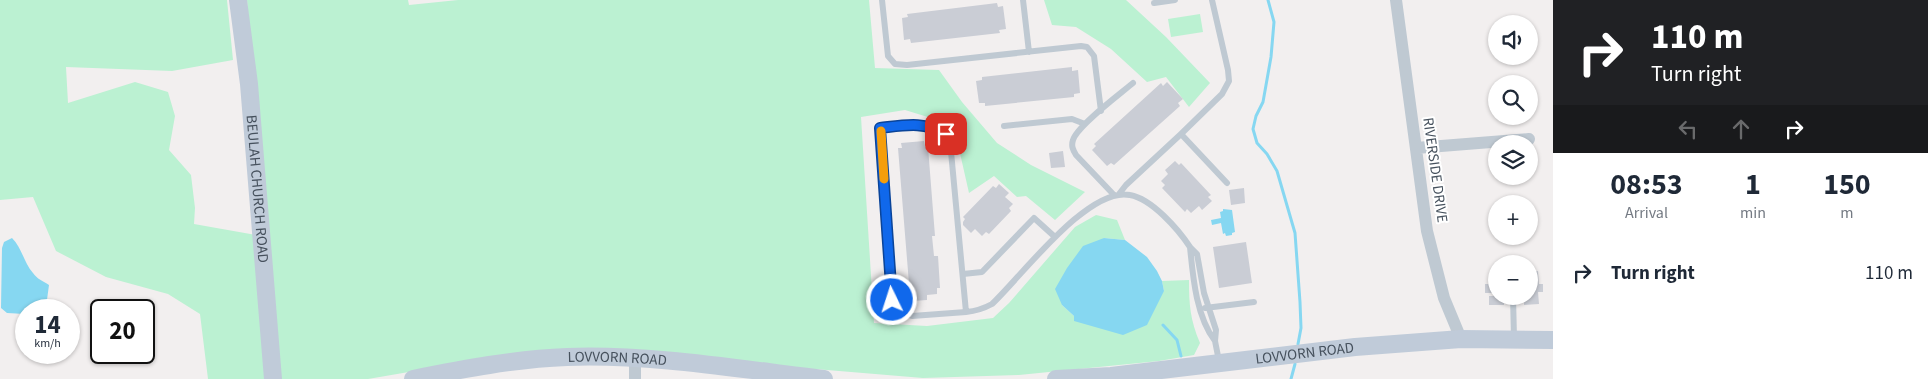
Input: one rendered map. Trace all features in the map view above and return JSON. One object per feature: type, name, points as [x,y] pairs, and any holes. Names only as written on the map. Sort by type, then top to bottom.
[{"type":"street","name":"BEULAH CHURCH ROAD","points":[[238,0],[248,84],[273,379]]},
{"type":"street","name":"RIVERSIDE DRIVE","points":[[1396,0],[1427,230],[1444,298],[1461,339]]},
{"type":"street","points":[[1416,148],[1488,142]]},
{"type":"street","name":"LOVVORN ROAD","points":[[1056,379],[1111,376],[1355,347],[1461,339],[1553,340]]},
{"type":"street","name":"LOVVORN ROAD","points":[[413,379],[452,371],[566,357],[634,358],[824,379]]},
{"type":"street","points":[[634,358],[635,379]]},
{"type":"lane","points":[[882,0],[888,56],[895,64],[907,65],[1081,46],[1087,47],[1094,56],[1101,110]]},
{"type":"lane","points":[[1023,0],[1029,52]]},
{"type":"lane","points":[[1154,3],[1175,0]]},
{"type":"lane","points":[[966,312],[950,141],[946,134],[934,127],[917,124],[880,128],[894,306],[898,311],[912,316],[966,312],[983,309],[992,304],[1055,237],[1086,209],[1116,195],[1222,94],[1229,81],[1228,70],[1212,0]]},
{"type":"lane","points":[[1133,83],[1085,124],[1073,138],[1072,147],[1076,155],[1116,195],[1134,196],[1152,205],[1197,254],[1204,293],[1216,330],[1215,341],[1219,364]]},
{"type":"lane","points":[[1004,126],[1072,119],[1085,124]]},
{"type":"lane","points":[[1180,134],[1226,183]]},
{"type":"lane","points":[[963,274],[982,272],[1034,218],[1055,237]]},
{"type":"lane","points":[[1190,247],[1200,309],[1208,332],[1215,341]]},
{"type":"lane","points":[[1200,309],[1254,302]]},
{"type":"lane","points":[[1513,305],[1514,340]]},
{"type":"green space","points":[[0,0],[227,0],[233,60],[172,71],[66,67],[68,103],[135,82],[168,92],[175,116],[169,150],[191,175],[195,208],[194,224],[256,235],[267,379],[208,379],[200,314],[168,294],[106,277],[56,251],[33,197],[0,200]]},
{"type":"green space","points":[[247,0],[408,0],[409,5],[458,0],[869,0],[875,68],[939,70],[962,102],[997,143],[1031,165],[1085,192],[1055,220],[1026,196],[1017,197],[994,176],[969,193],[957,140],[944,122],[905,110],[861,117],[874,323],[927,326],[993,318],[1009,303],[1075,227],[1096,215],[1117,220],[1125,240],[1104,238],[1062,305],[1074,316],[1164,291],[1162,281],[1189,280],[1191,312],[1200,343],[1194,355],[1159,361],[1019,375],[923,378],[815,369],[467,362],[368,379],[280,379]]},
{"type":"green space","points":[[1044,0],[1126,0],[1166,37],[1210,83],[1189,107],[1166,77],[1147,82],[1111,49],[1076,27],[1052,25]]},
{"type":"green space","points":[[1200,14],[1203,32],[1171,37],[1168,19]]},
{"type":"water","points":[[1223,209],[1232,210],[1235,232],[1232,235],[1226,236],[1225,233],[1223,234],[1221,223],[1212,225],[1211,220],[1221,218],[1220,212]]},
{"type":"water","points":[[12,238],[27,265],[38,278],[49,285],[47,299],[15,299],[15,313],[7,313],[1,308],[2,248],[4,242]]},
{"type":"water","points":[[1104,238],[1125,240],[1147,257],[1162,281],[1164,291],[1147,325],[1123,335],[1074,321],[1074,316],[1062,305],[1055,289],[1083,246]]},
{"type":"building","points":[[997,3],[998,7],[1003,6],[1006,29],[999,30],[1000,33],[911,43],[910,39],[904,40],[902,18],[908,17],[907,14]]},
{"type":"building","points":[[1072,67],[1072,71],[1078,70],[1080,93],[1074,94],[1074,97],[985,106],[985,103],[979,103],[976,81],[982,80],[982,77]]},
{"type":"building","points":[[1167,82],[1183,99],[1178,103],[1180,106],[1114,165],[1111,163],[1107,166],[1092,150],[1096,146],[1094,144],[1161,83],[1163,86]]},
{"type":"building","points":[[924,141],[925,147],[928,147],[935,236],[932,236],[934,256],[938,256],[940,288],[937,288],[937,294],[927,295],[927,300],[913,301],[913,296],[910,296],[898,148],[902,148],[901,143]]},
{"type":"building","points":[[1063,151],[1065,167],[1051,168],[1049,153]]},
{"type":"building","points":[[1175,161],[1179,165],[1181,163],[1211,195],[1208,197],[1212,201],[1202,210],[1199,206],[1191,213],[1187,209],[1185,212],[1162,188],[1165,185],[1161,181],[1168,174],[1165,170]]},
{"type":"building","points":[[999,184],[1009,193],[1005,197],[1013,204],[1009,208],[1011,211],[989,234],[986,232],[982,236],[975,229],[971,233],[963,225],[965,219],[963,217],[993,186],[996,188]]},
{"type":"building","points":[[1244,188],[1245,203],[1231,205],[1229,190]]},
{"type":"building","points":[[1246,242],[1252,283],[1219,288],[1213,247]]},
{"type":"building","points":[[1538,271],[1539,284],[1543,284],[1543,292],[1538,292]]},
{"type":"building","points":[[1485,284],[1488,284],[1488,293],[1485,293]]},
{"type":"waterway","points":[[1268,0],[1274,22],[1271,57],[1263,102],[1256,116],[1253,129],[1257,143],[1267,154],[1277,171],[1295,233],[1301,328],[1298,344]]},
{"type":"waterway","points":[[1163,325],[1177,340],[1181,356]]},
{"type":"waterway","points":[[1291,379],[1295,364]]},
{"type":"slow traffic","points":[[881,131],[884,179]]},
{"type":"route","points":[[892,300],[880,128],[917,124],[934,127],[946,134]]}]
